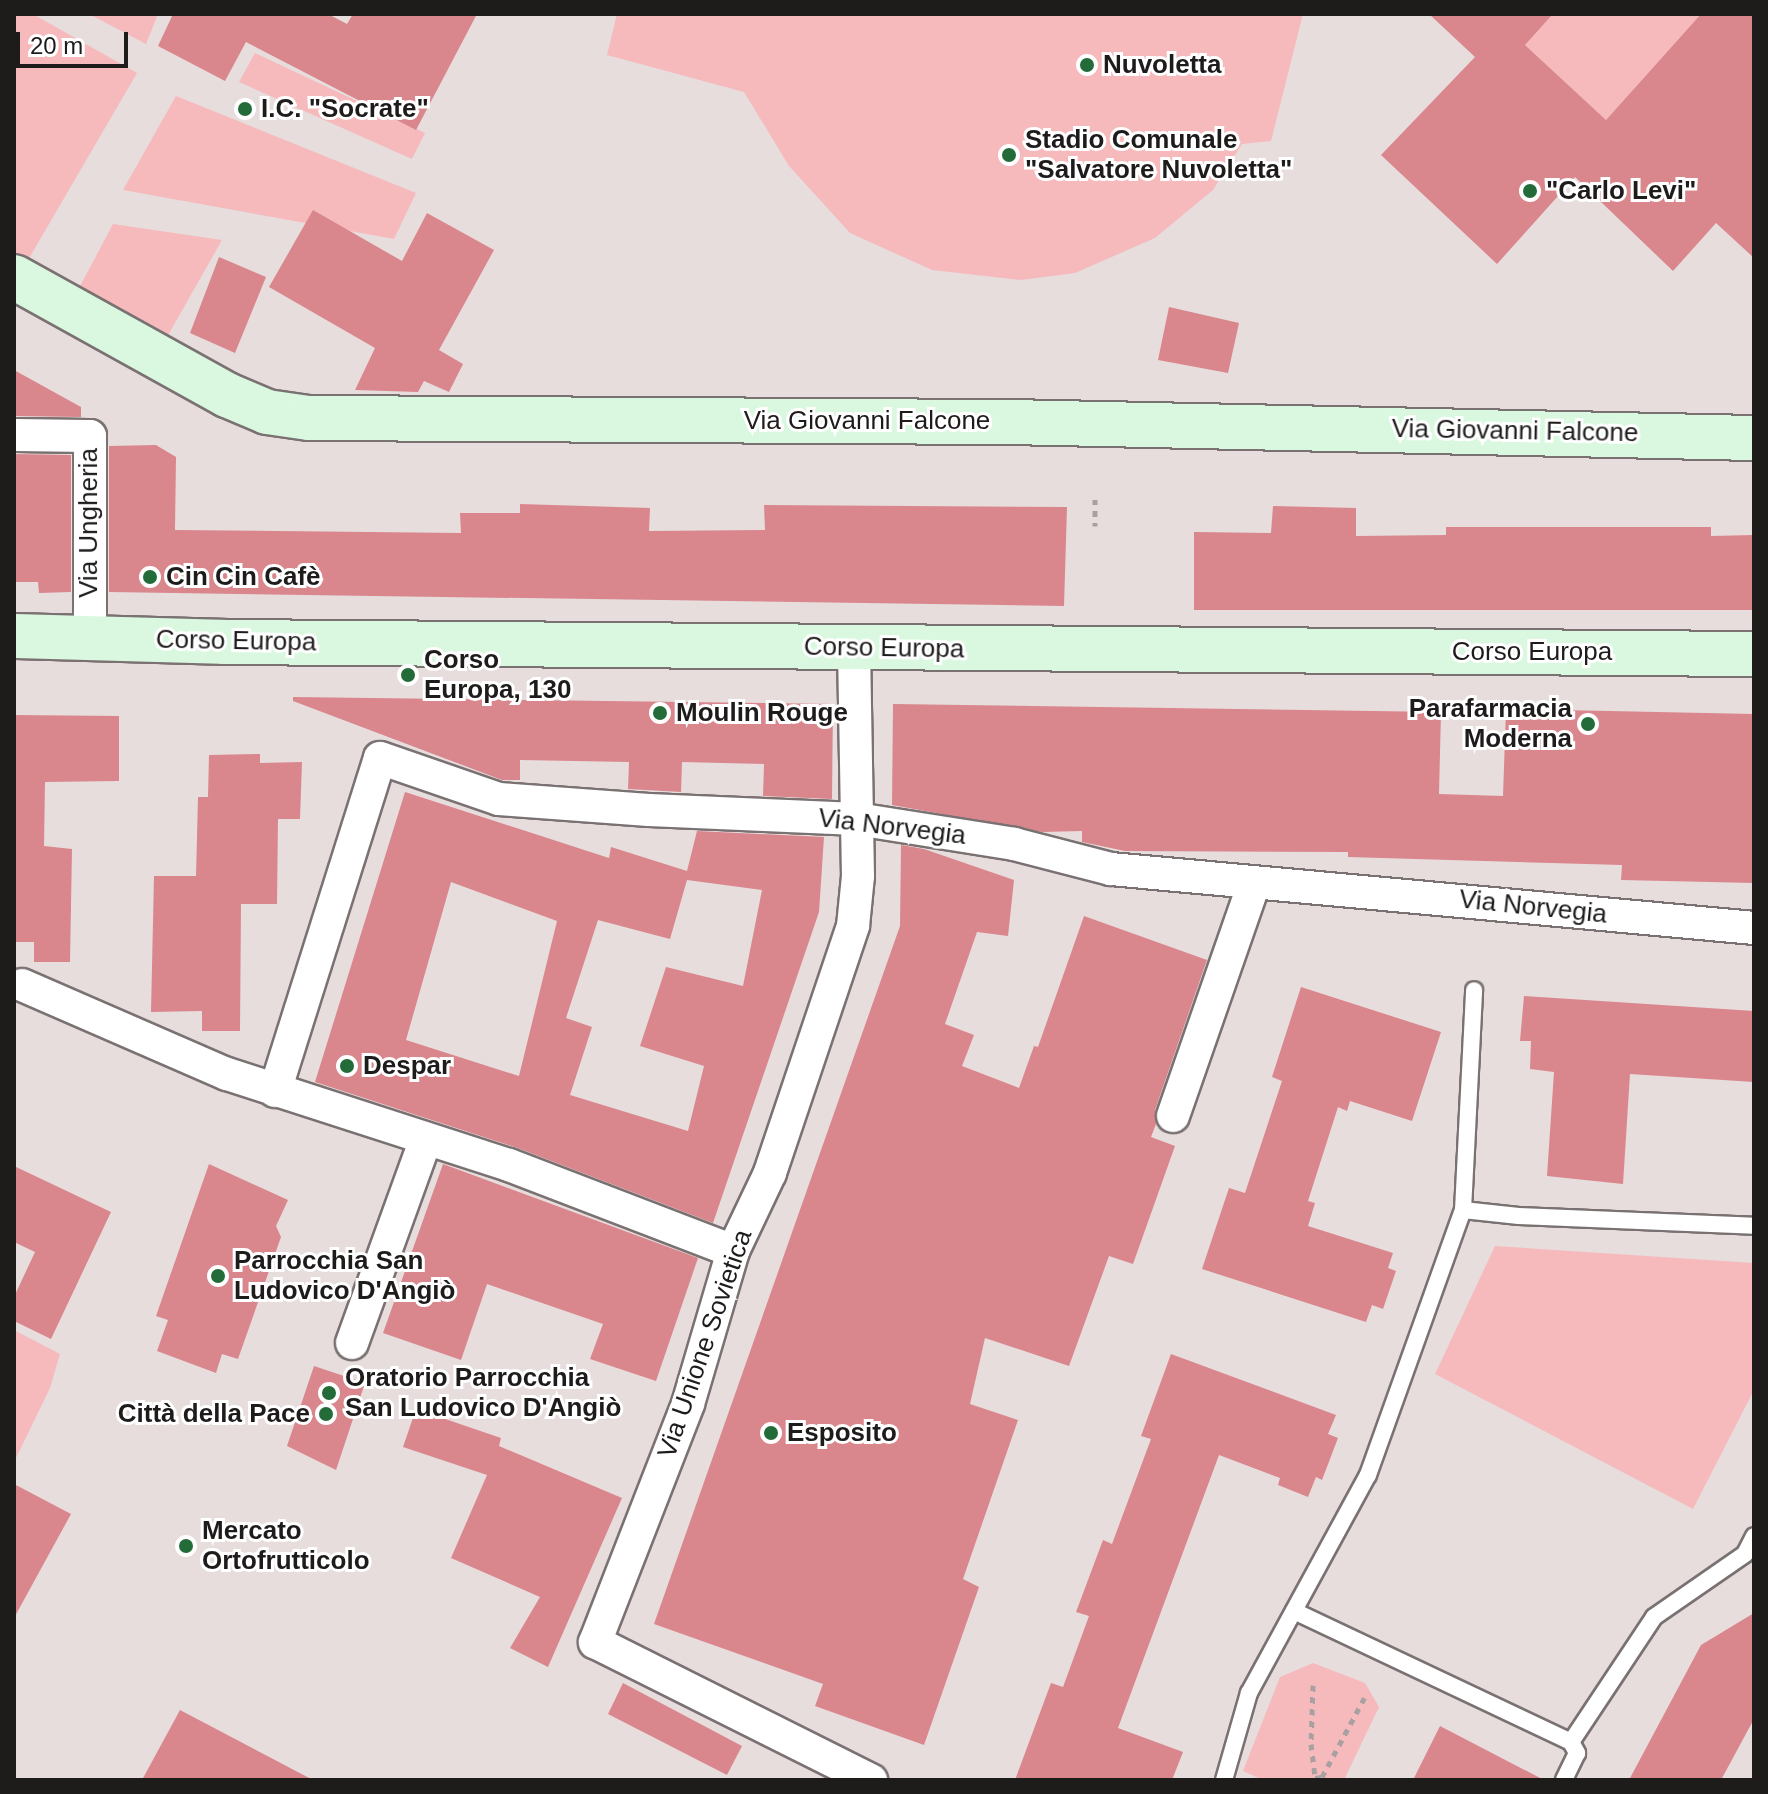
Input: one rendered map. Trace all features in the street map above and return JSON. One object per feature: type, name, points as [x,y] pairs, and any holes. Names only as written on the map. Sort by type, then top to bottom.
[{"type":"main road","name":"Via Giovanni Falcone","points":[[14,277],[227,395],[267,412],[309,418],[1009,422],[1754,438]]},
{"type":"main road","name":"Corso Europa","points":[[14,636],[854,648],[1754,654]]},
{"type":"street","name":"Via Ungheria","points":[[14,435],[90,436],[90,638]]},
{"type":"street","name":"Via Unione Sovietica","points":[[854,648],[858,876],[853,926],[770,1173],[733,1251],[688,1404],[595,1642],[871,1780]]},
{"type":"street","name":"Via Norvegia","points":[[275,1091],[380,758],[499,799],[857,819],[1014,844],[1111,869],[1754,928]]},
{"type":"street","points":[[1173,1116],[1254,884]]},
{"type":"street","points":[[22,985],[107,1024],[275,1091],[509,1165],[733,1251]]},
{"type":"street","points":[[352,1343],[426,1139]]},
{"type":"lane","points":[[1224,1780],[1249,1693],[1368,1475],[1463,1210],[1474,990]]},
{"type":"lane","points":[[1463,1210],[1519,1216],[1754,1226]]},
{"type":"lane","points":[[1571,1742],[1654,1617],[1745,1554],[1754,1536]]},
{"type":"lane","points":[[1294,1611],[1571,1742],[1577,1753],[1564,1780]]},
{"type":"path","points":[[1095,499],[1095,526]]},
{"type":"path","points":[[1313,1685],[1311,1744],[1315,1778],[1322,1777],[1366,1695]]},
{"type":"shaded area","points":[[14,14],[33,14],[137,73],[28,260],[14,252]]},
{"type":"shaded area","points":[[89,14],[158,14],[146,44]]},
{"type":"shaded area","name":"Stadio Comunale \"Salvatore Nuvoletta\"","points":[[617,14],[1303,14],[1271,141],[1242,144],[1213,190],[1155,238],[1075,273],[1021,280],[932,270],[850,233],[789,166],[744,92],[607,55]]},
{"type":"shaded area","points":[[1553,14],[1701,14],[1606,120],[1525,45]]},
{"type":"shaded area","points":[[255,53],[425,133],[412,159],[239,82]]},
{"type":"shaded area","points":[[176,96],[416,193],[394,239],[123,190]]},
{"type":"shaded area","points":[[113,224],[222,240],[167,337],[79,288]]},
{"type":"shaded area","points":[[1495,1246],[1754,1263],[1754,1390],[1693,1509],[1435,1374]]},
{"type":"shaded area","points":[[14,1330],[60,1354],[50,1388],[14,1462]]},
{"type":"shaded area","points":[[1313,1663],[1365,1683],[1379,1707],[1344,1780],[1263,1780],[1243,1771],[1280,1677]]},
{"type":"building","points":[[173,14],[328,14],[347,24],[353,14],[477,14],[416,130],[246,42],[225,81],[158,46]]},
{"type":"building","points":[[1429,14],[1553,14],[1525,45],[1606,120],[1701,14],[1754,14],[1754,258],[1716,223],[1673,271],[1575,177],[1497,264],[1381,155],[1475,57]]},
{"type":"building","points":[[313,210],[402,261],[427,213],[494,250],[439,350],[463,364],[449,392],[424,381],[418,392],[355,390],[375,348],[269,287]]},
{"type":"building","points":[[219,257],[266,277],[235,353],[190,333]]},
{"type":"building","points":[[1169,307],[1239,323],[1228,373],[1158,360]]},
{"type":"building","points":[[14,370],[81,407],[81,417],[14,416]]},
{"type":"building","points":[[156,445],[176,457],[175,530],[461,533],[460,513],[520,513],[520,504],[650,508],[649,531],[765,530],[764,505],[1067,507],[1064,606],[109,592],[109,446]]},
{"type":"building","points":[[14,454],[71,455],[71,592],[39,593],[38,582],[14,582]]},
{"type":"building","points":[[1273,506],[1356,508],[1356,536],[1446,535],[1446,527],[1711,527],[1711,536],[1754,535],[1754,610],[1194,610],[1194,532],[1271,533]]},
{"type":"building","points":[[293,697],[833,704],[832,799],[763,796],[764,764],[682,762],[681,792],[628,789],[629,762],[520,760],[520,780],[502,780],[293,701]]},
{"type":"building","points":[[893,704],[1441,712],[1439,794],[1503,796],[1506,709],[1754,714],[1754,883],[1621,880],[1622,865],[1348,857],[1348,852],[1125,851],[1082,842],[1082,831],[1042,832],[892,805]]},
{"type":"building","points":[[14,715],[119,716],[119,781],[45,782],[44,846],[72,849],[70,962],[34,962],[34,942],[14,942]]},
{"type":"building","points":[[260,754],[260,763],[302,762],[300,819],[278,819],[277,904],[241,904],[240,1031],[202,1031],[202,1011],[151,1012],[154,876],[196,876],[198,797],[208,797],[209,755]]},
{"type":"building","points":[[405,792],[609,858],[611,847],[687,871],[697,831],[824,837],[819,912],[713,1223],[515,1147],[315,1082]],"holes":[[[687,880],[762,890],[743,986],[666,967],[640,1046],[704,1066],[688,1131],[570,1095],[592,1027],[566,1018],[598,920],[670,939]],[[451,882],[557,921],[519,1076],[406,1040]]]},
{"type":"building","points":[[901,845],[924,849],[1014,880],[1008,936],[977,932],[945,1024],[974,1035],[962,1066],[1019,1088],[1034,1046],[1038,1047],[1084,916],[1207,960],[1155,1110],[1156,1124],[1151,1137],[1175,1146],[1133,1264],[1109,1256],[1069,1366],[985,1338],[970,1404],[1018,1420],[963,1579],[979,1587],[924,1745],[815,1706],[823,1684],[654,1624],[900,926]]},
{"type":"building","points":[[1301,987],[1441,1032],[1412,1121],[1350,1101],[1347,1111],[1338,1107],[1308,1201],[1315,1203],[1308,1226],[1393,1253],[1388,1268],[1396,1271],[1383,1309],[1372,1305],[1366,1322],[1202,1269],[1229,1188],[1245,1193],[1282,1081],[1272,1077]]},
{"type":"building","points":[[1524,996],[1754,1011],[1754,1082],[1630,1074],[1623,1184],[1547,1176],[1554,1072],[1530,1069],[1531,1041],[1520,1041]]},
{"type":"building","name":"Parrocchia San Ludovico D'Angiò","points":[[209,1164],[288,1200],[276,1226],[281,1237],[238,1359],[222,1354],[216,1373],[157,1351],[168,1320],[156,1316]]},
{"type":"building","points":[[443,1164],[698,1258],[656,1381],[590,1359],[603,1324],[487,1284],[461,1360],[383,1333]]},
{"type":"building","points":[[14,1166],[111,1212],[51,1339],[14,1321],[14,1297],[35,1252],[14,1242]]},
{"type":"building","points":[[1171,1354],[1336,1415],[1328,1434],[1338,1438],[1322,1480],[1316,1477],[1308,1497],[1278,1485],[1280,1478],[1219,1455],[1118,1728],[1183,1752],[1172,1780],[1015,1780],[1051,1683],[1063,1687],[1089,1616],[1076,1612],[1103,1540],[1112,1544],[1151,1439],[1141,1436]]},
{"type":"building","name":"Città della Pace","points":[[314,1366],[365,1383],[336,1470],[287,1446]]},
{"type":"building","points":[[416,1409],[501,1438],[499,1446],[622,1498],[548,1667],[510,1648],[540,1597],[451,1558],[487,1475],[403,1447]]},
{"type":"building","points":[[14,1484],[71,1514],[14,1618]]},
{"type":"building","points":[[1754,1613],[1754,1719],[1721,1780],[1629,1780],[1701,1645]]},
{"type":"building","points":[[623,1683],[742,1746],[727,1775],[608,1714]]},
{"type":"building","points":[[180,1710],[313,1780],[142,1780]]},
{"type":"building","points":[[1440,1726],[1544,1780],[1413,1780]]},
{"type":"place","name":"Nuvoletta","points":[[1087,65]]},
{"type":"place","name":"I.C. \"Socrate\"","points":[[245,109]]},
{"type":"place","name":"Stadio Comunale \"Salvatore Nuvoletta\"","points":[[1009,155]]},
{"type":"place","name":"\"Carlo Levi\"","points":[[1530,191]]},
{"type":"place","name":"Cin Cin Cafè","points":[[150,577]]},
{"type":"place","name":"Corso Europa, 130","points":[[408,675]]},
{"type":"place","name":"Moulin Rouge","points":[[660,713]]},
{"type":"place","name":"Parafarmacia Moderna","points":[[1588,724]]},
{"type":"place","name":"Despar","points":[[347,1066]]},
{"type":"place","name":"Parrocchia San Ludovico D'Angiò","points":[[218,1276]]},
{"type":"place","name":"Oratorio Parrocchia San Ludovico D'Angiò","points":[[329,1393]]},
{"type":"place","name":"Città della Pace","points":[[326,1414]]},
{"type":"place","name":"Esposito","points":[[771,1433]]},
{"type":"place","name":"Mercato Ortofrutticolo","points":[[186,1546]]}]
